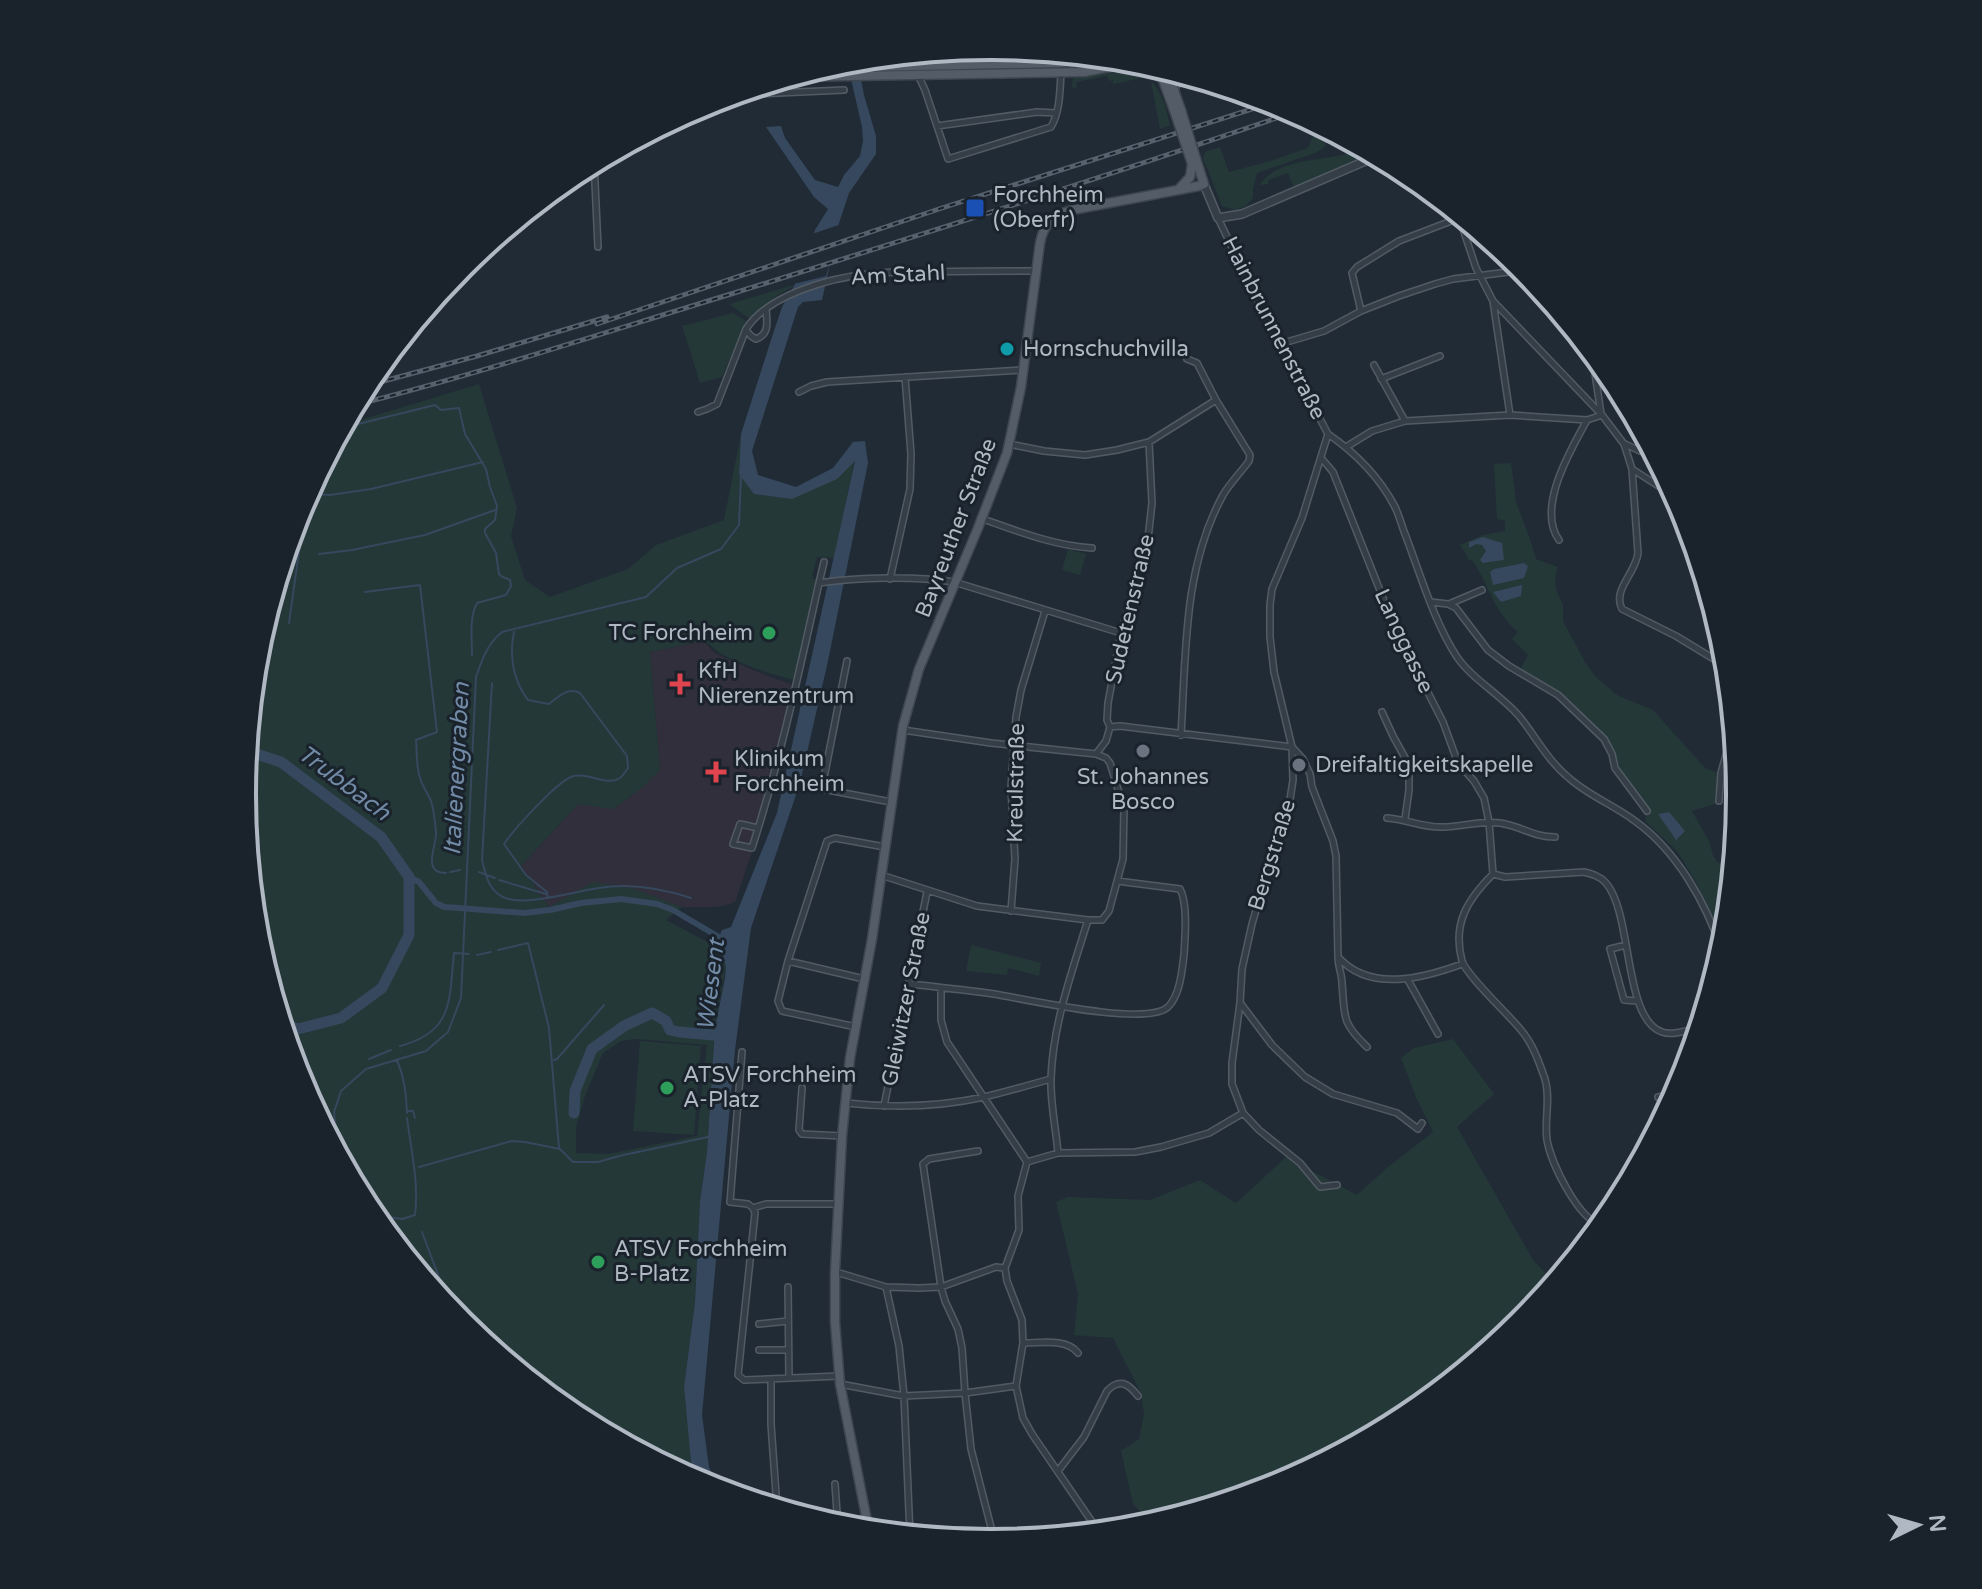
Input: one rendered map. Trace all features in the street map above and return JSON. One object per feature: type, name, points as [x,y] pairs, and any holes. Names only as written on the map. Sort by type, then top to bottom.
[{"type":"main road","points":[[1060,68],[1073,65]]},
{"type":"main road","points":[[866,71],[1060,68],[1085,72],[1103,69]]},
{"type":"main road","points":[[1164,81],[1204,184]]},
{"type":"main road","points":[[1172,83],[1178,112]]},
{"type":"main road","points":[[1174,89],[1176,84]]},
{"type":"main road","points":[[1177,191],[1190,177],[1195,163]]},
{"type":"main road","name":"Bayreuther Straße","points":[[867,1518],[840,1380],[835,1322],[838,1204],[850,1058],[865,979],[902,730],[919,669],[982,519],[1009,444],[1042,233],[1056,215],[1072,210],[1204,184]]},
{"type":"street","points":[[914,64],[948,159],[1051,127],[1061,91],[1060,64]]},
{"type":"street","points":[[773,93],[844,90]]},
{"type":"street","points":[[937,126],[1037,112],[1056,113]]},
{"type":"street","points":[[1218,218],[1242,214],[1364,162]]},
{"type":"street","points":[[595,177],[598,247]]},
{"type":"street","name":"Hainbrunnenstraße","points":[[1204,184],[1280,344],[1328,434],[1346,447],[1370,472],[1394,505],[1443,634],[1460,660],[1518,715],[1558,768],[1589,794],[1633,819],[1674,857],[1689,879],[1713,927]]},
{"type":"street","points":[[1361,311],[1352,273],[1357,267],[1399,241],[1448,220]]},
{"type":"street","points":[[1464,233],[1493,301],[1602,415],[1624,444],[1632,469],[1639,542],[1636,565],[1619,594],[1619,605],[1712,658]]},
{"type":"street","name":"Am Stahl","points":[[698,412],[717,404],[751,322],[785,298],[825,282],[870,273],[1036,271]]},
{"type":"street","points":[[1280,344],[1324,331],[1361,311],[1435,284],[1507,272]]},
{"type":"street","points":[[1493,301],[1510,415]]},
{"type":"street","points":[[746,329],[756,339],[762,337],[766,330],[766,309]]},
{"type":"street","points":[[1381,379],[1440,356]]},
{"type":"street","points":[[1181,735],[1190,597],[1207,527],[1225,492],[1249,461],[1250,455],[1197,363],[1187,359]]},
{"type":"street","points":[[1374,365],[1405,421]]},
{"type":"street","points":[[799,392],[827,382],[1023,370]]},
{"type":"street","points":[[890,579],[910,489],[911,454],[905,377]]},
{"type":"street","points":[[1596,378],[1602,415]]},
{"type":"street","points":[[1009,444],[1085,455],[1117,450],[1149,442],[1216,400]]},
{"type":"street","points":[[1346,447],[1372,431],[1405,421],[1510,415],[1587,420],[1602,415]]},
{"type":"street","points":[[1559,540],[1551,521],[1555,487],[1587,420]]},
{"type":"street","name":"Bergstraße","points":[[1243,1113],[1232,1084],[1242,969],[1273,851],[1289,806],[1293,780],[1292,747],[1274,672],[1270,637],[1272,589],[1302,518],[1328,434]]},
{"type":"street","name":"Sudetenstraße","points":[[1106,741],[1110,727],[1107,720],[1108,703],[1121,633],[1148,539],[1152,503],[1149,442]]},
{"type":"street","points":[[1624,444],[1640,451]]},
{"type":"street","name":"Langgasse","points":[[1321,458],[1333,472],[1387,612],[1443,722],[1458,763],[1484,798],[1493,874]]},
{"type":"street","points":[[1632,469],[1657,485]]},
{"type":"street","points":[[982,519],[1069,545],[1092,548]]},
{"type":"street","points":[[758,828],[740,824],[733,844],[752,848],[777,765],[822,583],[824,562]]},
{"type":"street","points":[[822,583],[890,579],[954,582],[1121,633]]},
{"type":"street","points":[[1448,604],[1482,590]]},
{"type":"street","points":[[1431,602],[1456,608],[1488,650],[1558,695],[1604,739],[1615,768],[1647,811]]},
{"type":"street","name":"Kreulstraße","points":[[1011,911],[1015,859],[1011,788],[1013,745],[1021,690],[1045,611]]},
{"type":"street","points":[[822,788],[847,661]]},
{"type":"street","points":[[1382,712],[1409,765],[1405,819]]},
{"type":"street","points":[[1110,727],[1292,747],[1303,759],[1336,856],[1338,966],[1342,978],[1344,1016],[1346,1024],[1367,1047]]},
{"type":"street","points":[[881,875],[977,906],[1102,920],[1109,911],[1123,859],[1124,809],[1106,758],[1096,754],[902,730]]},
{"type":"street","points":[[1096,754],[1106,741]]},
{"type":"street","points":[[1106,741],[1106,758]]},
{"type":"street","points":[[1719,801],[1725,760]]},
{"type":"street","points":[[802,785],[891,802]]},
{"type":"street","points":[[1387,818],[1442,827],[1489,822],[1513,826],[1540,837],[1555,837]]},
{"type":"street","points":[[856,1027],[782,1011],[778,1001],[827,841],[835,838],[885,847]]},
{"type":"street","points":[[1590,1219],[1566,1186],[1548,1143],[1548,1090],[1539,1060],[1523,1032],[1462,964],[1459,944],[1461,921],[1474,893],[1493,874],[1505,877],[1584,872],[1596,875],[1607,884],[1615,901],[1637,1001],[1645,1017],[1654,1028],[1665,1034],[1687,1029]]},
{"type":"street","points":[[909,984],[1095,1012],[1129,1014],[1158,1012],[1167,1008],[1179,985],[1184,953],[1185,898],[1180,889],[1117,881]]},
{"type":"street","name":"Gleiwitzer Straße","points":[[884,1106],[927,892]]},
{"type":"street","points":[[1058,1153],[1051,1079],[1062,1006],[1088,920]]},
{"type":"street","points":[[1626,945],[1610,949],[1624,1000],[1637,1001]]},
{"type":"street","points":[[1338,957],[1351,970],[1391,980],[1436,974],[1462,964]]},
{"type":"street","points":[[788,961],[865,979]]},
{"type":"street","points":[[1342,978],[1351,970]]},
{"type":"street","points":[[1408,980],[1438,1034]]},
{"type":"street","points":[[941,988],[941,1020],[947,1042],[1027,1162],[1018,1196],[1019,1230],[1005,1268],[1022,1320],[1023,1343],[1016,1386],[1023,1418],[1092,1522]]},
{"type":"street","points":[[1240,1003],[1272,1045],[1305,1077],[1333,1094],[1397,1113],[1418,1129],[1422,1123]]},
{"type":"street","points":[[742,1052],[730,1202],[748,1204],[755,1213],[738,1375],[744,1380],[840,1380],[904,1396],[965,1393],[1016,1386]]},
{"type":"street","points":[[845,1103],[884,1106],[942,1104],[984,1097],[1051,1079]]},
{"type":"street","points":[[802,1088],[799,1130],[802,1134],[842,1136]]},
{"type":"street","points":[[1027,1162],[1058,1153],[1135,1152],[1161,1147],[1209,1133],[1243,1113],[1300,1163],[1320,1187],[1337,1185]]},
{"type":"street","points":[[978,1151],[929,1159],[923,1164],[941,1287],[960,1339],[971,1449],[991,1529]]},
{"type":"street","points":[[753,1208],[766,1204],[838,1204]]},
{"type":"street","points":[[835,1272],[886,1287],[941,1287],[996,1267],[1005,1268]]},
{"type":"street","points":[[788,1287],[789,1378]]},
{"type":"street","points":[[886,1287],[899,1346],[904,1396],[910,1524]]},
{"type":"street","points":[[759,1324],[788,1321]]},
{"type":"street","points":[[1023,1343],[1066,1343],[1078,1353]]},
{"type":"street","points":[[759,1350],[788,1350]]},
{"type":"street","points":[[771,1379],[776,1496]]},
{"type":"street","points":[[1058,1471],[1084,1437],[1112,1385],[1125,1383],[1138,1396]]},
{"type":"street","points":[[835,1484],[837,1512]]},
{"type":"shaded area","name":"Klinikum Forchheim","points":[[703,641],[716,654],[793,685],[766,811],[735,902],[712,907],[682,907],[662,900],[549,907],[521,866],[579,803],[613,809],[660,770],[650,652]]},
{"type":"green space","points":[[1120,72],[1146,77],[1113,84],[1107,76],[1076,82],[1077,87],[1072,88],[1073,78]]},
{"type":"green space","points":[[1151,81],[1161,96],[1170,125],[1160,129]]},
{"type":"green space","points":[[1313,136],[1326,141],[1325,147],[1257,173],[1253,198],[1246,206],[1235,210],[1222,206],[1203,158],[1205,152],[1220,147],[1229,172],[1308,148]]},
{"type":"green space","points":[[1349,153],[1362,160],[1294,188],[1288,173],[1260,185],[1284,167]]},
{"type":"green space","points":[[794,286],[776,296],[750,319],[729,304]]},
{"type":"green space","points":[[733,313],[746,321],[722,377],[700,383],[682,326]]},
{"type":"green space","points":[[479,384],[517,508],[511,536],[525,580],[550,597],[628,569],[656,545],[724,520],[741,434],[739,474],[792,499],[855,459],[834,558],[817,557],[812,578],[818,580],[795,680],[741,663],[702,641],[650,652],[660,770],[613,809],[578,804],[521,866],[549,907],[593,882],[635,889],[682,907],[666,920],[715,946],[726,966],[715,1028],[695,1302],[684,1387],[693,1465],[624,1431],[544,1377],[472,1314],[408,1242],[355,1162],[312,1076],[295,1031],[271,938],[258,843],[258,746],[271,651],[295,558],[332,470],[359,420]],"holes":[[[637,1039],[707,1045],[697,1136],[609,1154],[576,1153],[576,1127],[603,1053],[621,1041]]]},
{"type":"green space","points":[[1511,463],[1516,502],[1536,559],[1558,567],[1556,589],[1563,605],[1563,621],[1585,662],[1596,677],[1617,695],[1653,710],[1706,769],[1717,772],[1715,804],[1692,811],[1709,841],[1713,855],[1718,863],[1722,863],[1714,919],[1677,851],[1645,821],[1647,813],[1605,738],[1558,695],[1519,672],[1528,655],[1512,639],[1518,632],[1503,616],[1473,561],[1468,560],[1460,545],[1483,535],[1505,531],[1505,521],[1497,519],[1494,464]]},
{"type":"green space","points":[[1068,549],[1086,554],[1080,575],[1062,570]]},
{"type":"green space","points":[[971,945],[1041,963],[1039,976],[1008,968],[1007,975],[966,971]]},
{"type":"green space","points":[[1453,1039],[1494,1094],[1457,1127],[1533,1260],[1547,1274],[1475,1347],[1399,1405],[1358,1431],[1272,1473],[1227,1490],[1142,1513],[1133,1504],[1121,1451],[1139,1439],[1144,1414],[1141,1393],[1113,1338],[1074,1335],[1078,1294],[1056,1202],[1068,1197],[1150,1200],[1200,1180],[1236,1203],[1286,1157],[1357,1195],[1433,1132],[1401,1058],[1414,1048]]},
{"type":"green space","name":"ATSV Forchheim A-Platz","points":[[640,1041],[701,1046],[694,1135],[633,1131]]},
{"type":"water","points":[[860,72],[876,136],[876,154],[849,193],[822,300],[803,302],[798,307],[752,451],[758,475],[796,487],[833,468],[853,442],[865,441],[868,463],[800,783],[751,928],[735,1050],[702,1415],[712,1474],[691,1462],[684,1387],[695,1302],[715,1028],[726,967],[723,956],[715,946],[722,930],[731,927],[777,813],[855,461],[837,479],[792,499],[754,494],[739,474],[741,434],[782,307],[794,286],[815,230],[828,209],[814,197],[766,127],[781,126],[785,138],[815,180],[838,187],[860,156],[863,141],[848,74]]},
{"type":"water","points":[[1483,537],[1502,543],[1504,560],[1483,563],[1480,560],[1486,551],[1482,545],[1469,548],[1469,542]]},
{"type":"water","points":[[1524,563],[1528,566],[1524,578],[1493,585],[1490,572],[1494,569]]},
{"type":"water","points":[[1522,585],[1521,596],[1501,602],[1493,592]]},
{"type":"water","points":[[1669,812],[1685,831],[1676,840],[1658,814]]},
{"type":"pier","points":[[842,224],[826,276],[790,285],[809,235]]},
{"type":"waterway","points":[[357,424],[435,405],[441,410],[459,408],[465,434],[486,469],[497,506],[495,520],[485,529],[485,533],[496,553],[499,574],[510,580],[511,586],[506,595],[477,603],[472,622],[472,655]]},
{"type":"waterway","points":[[321,494],[371,489],[483,462]]},
{"type":"waterway","name":"Italienergraben","points":[[335,1122],[334,1112],[341,1091],[366,1069],[426,1051],[448,1032],[461,998],[476,677],[489,647],[502,632],[646,597],[677,568],[721,549],[739,525],[741,475]]},
{"type":"waterway","points":[[319,554],[425,535],[495,510]]},
{"type":"waterway","points":[[289,623],[300,545]]},
{"type":"waterway","points":[[365,592],[420,585],[437,732],[416,740],[417,764],[434,816],[436,832],[432,864],[438,872],[446,873]]},
{"type":"waterway","points":[[514,632],[514,668],[528,700],[549,704],[568,692],[580,693],[627,756],[628,768],[615,780],[577,776],[564,781],[504,844],[526,875],[547,892],[548,898]]},
{"type":"waterway","points":[[492,683],[482,860],[492,889],[508,899],[517,900],[622,886],[691,898]]},
{"type":"waterway","name":"Trubbach","points":[[258,754],[281,762],[381,837],[409,877],[409,935],[382,988],[341,1018],[294,1028]]},
{"type":"waterway","points":[[450,872],[460,870]]},
{"type":"waterway","points":[[479,872],[495,878]]},
{"type":"waterway","name":"Wiesent","points":[[409,877],[419,882],[436,903],[444,907],[524,913],[621,899],[657,904],[673,910],[724,940]]},
{"type":"waterway","points":[[499,880],[546,894]]},
{"type":"waterway","points":[[498,950],[528,943],[549,1028],[559,1148]]},
{"type":"waterway","points":[[477,955],[491,952]]},
{"type":"waterway","points":[[400,1046],[418,1040],[439,1023],[449,999],[454,953],[469,954]]},
{"type":"waterway","points":[[554,1060],[604,1005]]},
{"type":"waterway","name":"Wiesent","points":[[574,1113],[575,1091],[592,1049],[624,1026],[652,1013],[666,1021],[670,1030],[725,1036]]},
{"type":"waterway","points":[[369,1059],[391,1050]]},
{"type":"waterway","points":[[397,1060],[405,1086],[407,1113]]},
{"type":"waterway","points":[[407,1111],[413,1111],[415,1118]]},
{"type":"waterway","points":[[390,1217],[402,1219],[415,1215],[415,1178],[407,1118]]},
{"type":"waterway","points":[[419,1167],[512,1141],[560,1149],[573,1162],[598,1162],[708,1137]]},
{"type":"waterway","points":[[422,1232],[440,1280]]},
{"type":"railway","points":[[597,324],[942,208],[1253,109]]},
{"type":"railway","points":[[371,401],[497,366],[731,294],[1276,118]]},
{"type":"railway","points":[[384,381],[607,317]]},
{"type":"place","name":"Forchheim (Oberfr)","points":[[975,208]]},
{"type":"place","name":"Hornschuchvilla","points":[[1007,349]]},
{"type":"place","name":"TC Forchheim","points":[[769,633]]},
{"type":"place","name":"KfH Nierenzentrum","points":[[680,684]]},
{"type":"place","name":"St. Johannes Bosco","points":[[1143,751]]},
{"type":"place","name":"Dreifaltigkeitskapelle","points":[[1299,765]]},
{"type":"place","name":"Klinikum Forchheim","points":[[716,772]]},
{"type":"place","name":"ATSV Forchheim A-Platz","points":[[667,1088]]},
{"type":"place","name":"ATSV Forchheim B-Platz","points":[[598,1262]]}]
